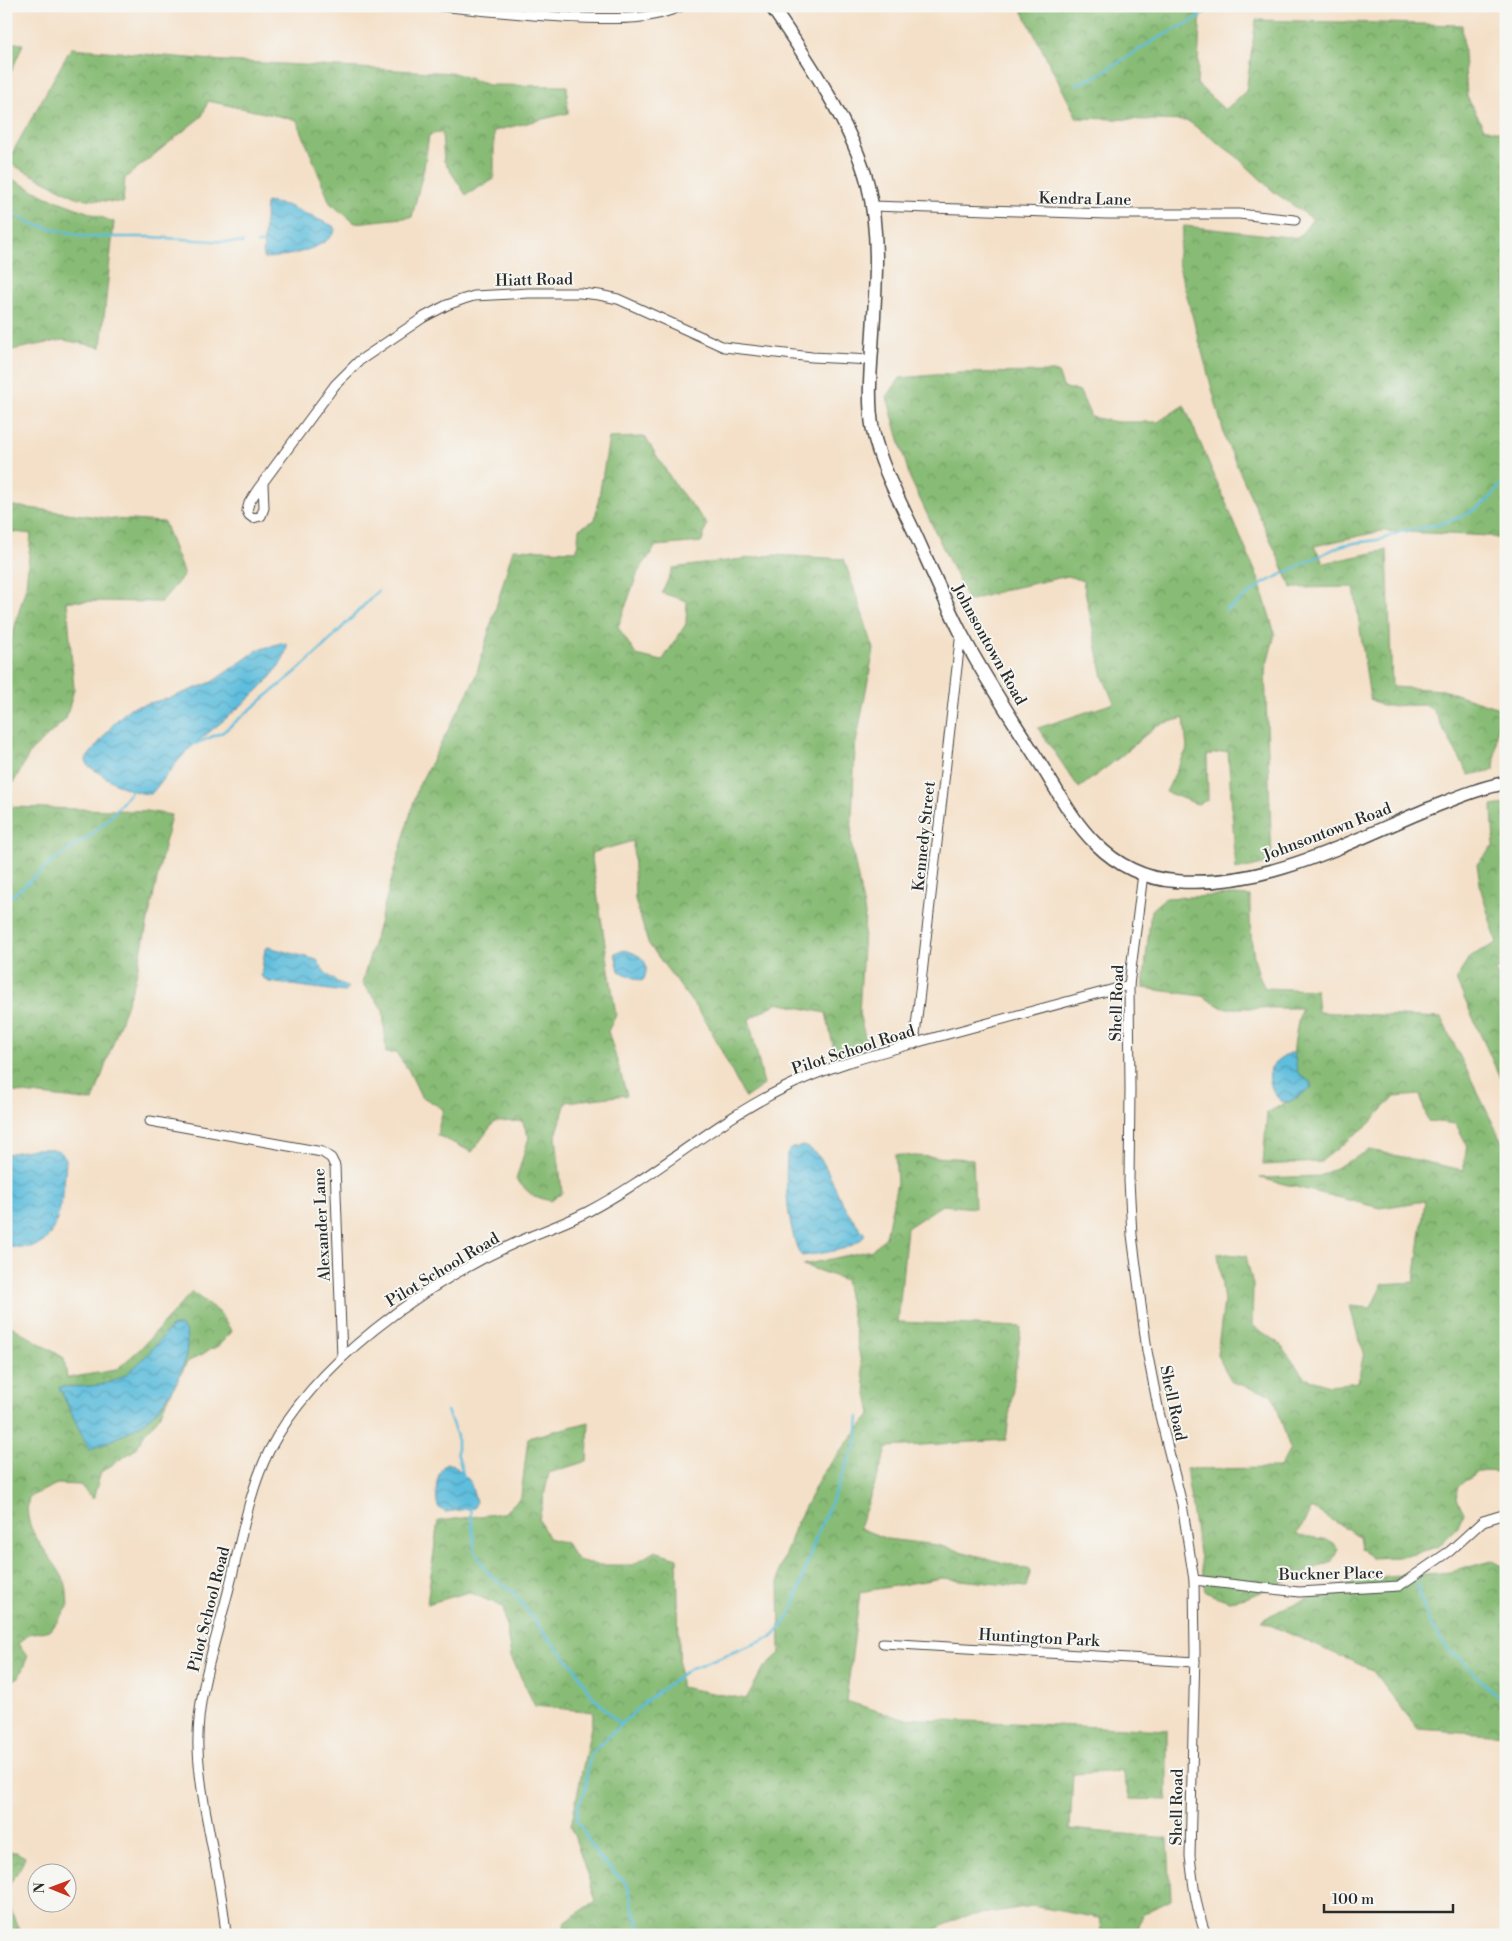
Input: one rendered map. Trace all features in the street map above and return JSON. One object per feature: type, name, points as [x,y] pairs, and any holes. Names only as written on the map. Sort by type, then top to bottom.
[{"type":"street","points":[[440,6],[550,17],[622,19],[651,17],[682,6]]},
{"type":"street","name":"Johnsontown Road","points":[[770,6],[798,46],[846,128],[862,164],[873,206],[876,271],[871,360],[871,413],[874,431],[885,468],[961,632],[1070,811],[1093,842],[1118,862],[1143,874],[1175,882],[1214,882],[1249,876],[1288,866],[1476,790],[1506,783]]},
{"type":"street","name":"Kendra Lane","points":[[873,206],[1107,214],[1239,214],[1296,220]]},
{"type":"street","name":"Hiatt Road","points":[[263,482],[336,385],[359,361],[424,317],[447,305],[474,296],[529,293],[599,295],[618,299],[724,347],[812,357],[871,360]]},
{"type":"street","name":"Kennedy Street","points":[[914,1044],[961,632]]},
{"type":"street","name":"Shell Road","points":[[1143,874],[1129,985],[1129,1181],[1134,1252],[1147,1350],[1159,1412],[1182,1504],[1194,1580],[1195,1662],[1190,1856],[1200,1920],[1206,1935]]},
{"type":"street","name":"Pilot School Road","points":[[226,1935],[200,1770],[198,1732],[202,1695],[255,1486],[266,1459],[293,1414],[342,1357],[379,1326],[420,1296],[509,1246],[586,1212],[619,1194],[749,1107],[785,1087],[850,1063],[914,1044],[1129,985]]},
{"type":"street","name":"Alexander Lane","points":[[150,1121],[322,1152],[331,1158],[335,1166],[342,1357]]},
{"type":"street","name":"Buckner Place","points":[[1194,1580],[1299,1592],[1399,1586],[1450,1550],[1483,1521],[1506,1514]]},
{"type":"street","name":"Huntington Park","points":[[883,1643],[1195,1662]]},
{"type":"green space","points":[[1020,6],[1201,7],[1197,84],[1225,110],[1246,91],[1256,20],[1462,25],[1467,97],[1484,128],[1506,134],[1506,541],[1490,536],[1382,531],[1314,546],[1324,563],[1387,550],[1392,687],[1443,690],[1499,708],[1494,770],[1469,775],[1433,710],[1425,705],[1382,706],[1370,699],[1354,587],[1292,588],[1226,441],[1177,259],[1184,226],[1298,238],[1313,219],[1274,192],[1236,156],[1188,121],[1077,118]]},
{"type":"green space","points":[[6,42],[23,44],[6,84]]},
{"type":"green space","points":[[71,48],[224,61],[454,73],[488,85],[567,86],[568,113],[494,131],[494,179],[466,195],[444,161],[442,132],[429,135],[424,168],[412,217],[355,223],[330,203],[297,120],[208,101],[202,116],[125,178],[123,203],[78,198],[7,162]]},
{"type":"green space","points":[[6,176],[47,197],[114,222],[101,347],[63,340],[6,351]]},
{"type":"green space","points":[[1058,372],[1063,387],[1080,392],[1091,417],[1117,422],[1158,422],[1184,405],[1258,578],[1275,634],[1265,671],[1272,862],[1236,870],[1228,751],[1207,755],[1208,800],[1197,804],[1166,792],[1187,749],[1184,718],[1157,725],[1120,757],[1079,788],[1038,728],[1114,703],[1103,677],[1083,581],[1068,576],[1008,589],[968,601],[910,478],[887,397],[900,378],[958,373]]},
{"type":"green space","points":[[645,437],[675,485],[707,524],[702,542],[656,546],[638,572],[618,627],[636,655],[662,661],[686,624],[687,601],[662,593],[673,568],[773,555],[844,559],[874,649],[855,748],[851,843],[865,914],[859,1013],[867,1045],[835,1055],[826,1013],[777,1003],[749,1019],[764,1085],[745,1098],[708,1024],[648,943],[635,899],[633,841],[591,853],[616,1015],[608,1031],[627,1095],[566,1102],[556,1136],[562,1193],[551,1201],[534,1197],[516,1180],[529,1137],[522,1121],[494,1122],[472,1152],[437,1135],[443,1109],[421,1096],[408,1069],[396,1053],[386,1053],[383,1009],[362,983],[418,787],[475,679],[513,549],[577,551],[579,529],[595,520],[609,438]]},
{"type":"green space","points":[[6,505],[113,519],[164,522],[184,575],[161,602],[67,601],[74,689],[66,719],[31,751],[12,785],[11,807],[147,811],[171,815],[135,980],[93,1101],[6,1091],[6,659],[26,586],[31,534],[6,531]]},
{"type":"green space","points":[[1506,804],[1506,966],[1495,970],[1506,996],[1506,1091],[1456,980],[1469,957],[1497,943],[1481,890],[1477,864],[1494,845],[1492,806]]},
{"type":"green space","points":[[1250,896],[1254,955],[1256,966],[1265,988],[1316,990],[1318,1012],[1441,1018],[1506,1150],[1506,1472],[1477,1471],[1458,1488],[1457,1497],[1463,1513],[1458,1527],[1438,1547],[1398,1557],[1371,1558],[1361,1548],[1359,1536],[1312,1508],[1297,1535],[1329,1540],[1338,1548],[1332,1561],[1246,1598],[1229,1601],[1205,1592],[1186,1469],[1280,1468],[1290,1449],[1273,1395],[1232,1382],[1217,1355],[1224,1302],[1218,1253],[1246,1256],[1253,1285],[1252,1325],[1280,1344],[1304,1377],[1329,1385],[1358,1382],[1364,1352],[1350,1306],[1371,1308],[1382,1284],[1414,1282],[1425,1201],[1380,1208],[1260,1178],[1320,1176],[1370,1150],[1463,1170],[1467,1145],[1456,1124],[1428,1121],[1420,1095],[1394,1097],[1369,1124],[1320,1162],[1263,1165],[1267,1113],[1311,1088],[1311,1082],[1298,1074],[1294,1060],[1301,1008],[1223,1008],[1202,996],[1143,988],[1151,910],[1165,898]]},
{"type":"green space","points":[[895,1155],[973,1159],[975,1208],[942,1205],[907,1228],[898,1322],[1021,1327],[1006,1440],[888,1447],[859,1528],[887,1539],[937,1545],[1031,1570],[1026,1587],[942,1578],[860,1592],[846,1701],[900,1718],[1167,1730],[1167,1800],[1130,1799],[1122,1771],[1073,1774],[1070,1829],[1168,1838],[1171,1900],[1143,1914],[1136,1935],[1098,1935],[1102,1930],[1100,1918],[1032,1906],[962,1917],[923,1935],[562,1935],[565,1922],[596,1901],[571,1826],[594,1712],[535,1706],[511,1657],[503,1607],[469,1592],[427,1604],[438,1521],[504,1513],[521,1497],[528,1438],[589,1422],[587,1461],[549,1473],[539,1519],[548,1538],[566,1543],[578,1561],[597,1565],[633,1565],[655,1551],[677,1558],[680,1687],[746,1699],[763,1669],[780,1653],[779,1572],[794,1528],[822,1474],[871,1414],[845,1280],[803,1265],[872,1250],[886,1237],[897,1183]]},
{"type":"green space","points":[[192,1292],[219,1312],[232,1332],[218,1346],[187,1362],[157,1420],[146,1431],[136,1449],[101,1472],[93,1499],[80,1485],[57,1484],[29,1497],[27,1509],[29,1521],[38,1541],[64,1580],[67,1590],[68,1607],[51,1630],[29,1634],[18,1644],[28,1656],[19,1677],[6,1683],[6,1323],[64,1358],[67,1378],[116,1370],[140,1349]]},
{"type":"green space","points":[[1492,1561],[1506,1568],[1506,1735],[1418,1729],[1372,1670],[1261,1621],[1286,1607],[1362,1579],[1451,1572]]},
{"type":"green space","points":[[6,1852],[16,1852],[25,1857],[6,1895]]},
{"type":"green space","points":[[6,1898],[21,1935],[6,1935]]},
{"type":"water","points":[[266,202],[286,205],[333,226],[335,230],[331,237],[304,251],[263,258]]},
{"type":"water","points":[[281,643],[287,644],[284,657],[274,672],[245,702],[186,752],[151,794],[125,788],[87,765],[86,759],[116,721],[130,708],[173,697],[212,682],[258,650]]},
{"type":"water","points":[[268,947],[317,960],[326,973],[347,987],[347,990],[345,992],[269,982],[261,976],[265,949]]},
{"type":"water","points":[[625,950],[643,959],[646,973],[641,981],[619,971],[615,953]]},
{"type":"water","points":[[1290,1053],[1294,1053],[1297,1070],[1301,1076],[1311,1082],[1311,1088],[1289,1102],[1281,1101],[1275,1094],[1271,1086],[1270,1072],[1271,1068],[1280,1059]]},
{"type":"water","points":[[803,1146],[811,1149],[822,1162],[844,1206],[864,1233],[864,1236],[853,1245],[818,1254],[802,1256],[799,1253],[789,1216],[786,1166],[787,1153],[793,1148]]},
{"type":"water","points":[[34,1149],[56,1150],[66,1159],[63,1194],[57,1220],[46,1240],[38,1245],[27,1247],[6,1246],[6,1154]]},
{"type":"water","points":[[180,1326],[186,1332],[187,1344],[186,1357],[182,1369],[170,1393],[144,1422],[124,1434],[89,1450],[59,1387],[99,1385],[120,1378],[141,1361],[170,1328]]},
{"type":"water","points":[[446,1463],[454,1465],[470,1481],[476,1502],[474,1508],[446,1512],[438,1507],[436,1496],[437,1484],[442,1468]]},
{"type":"waterway","points":[[1077,84],[1095,77],[1156,39],[1193,21],[1214,6]]},
{"type":"waterway","points":[[6,210],[33,224],[86,237],[152,237],[243,243]]},
{"type":"waterway","points":[[257,243],[264,243]]},
{"type":"waterway","points":[[1226,609],[1264,583],[1340,546],[1382,539],[1401,531],[1428,527],[1462,516],[1489,499],[1506,478]]},
{"type":"waterway","points":[[195,744],[223,732],[297,671],[378,591]]},
{"type":"waterway","points":[[6,901],[57,858],[91,835],[111,816],[134,788]]},
{"type":"waterway","points":[[447,1411],[457,1436],[457,1452],[464,1477]]},
{"type":"waterway","points":[[643,1935],[633,1909],[627,1884],[598,1857],[577,1819],[578,1806],[586,1788],[587,1769],[592,1752],[646,1701],[689,1669],[770,1638],[782,1627],[792,1611],[816,1537],[857,1441],[859,1417]]},
{"type":"waterway","points":[[470,1507],[475,1551],[487,1572],[513,1592],[544,1633],[575,1668],[591,1695],[621,1725]]},
{"type":"waterway","points":[[1418,1583],[1427,1616],[1439,1638],[1506,1706]]}]
